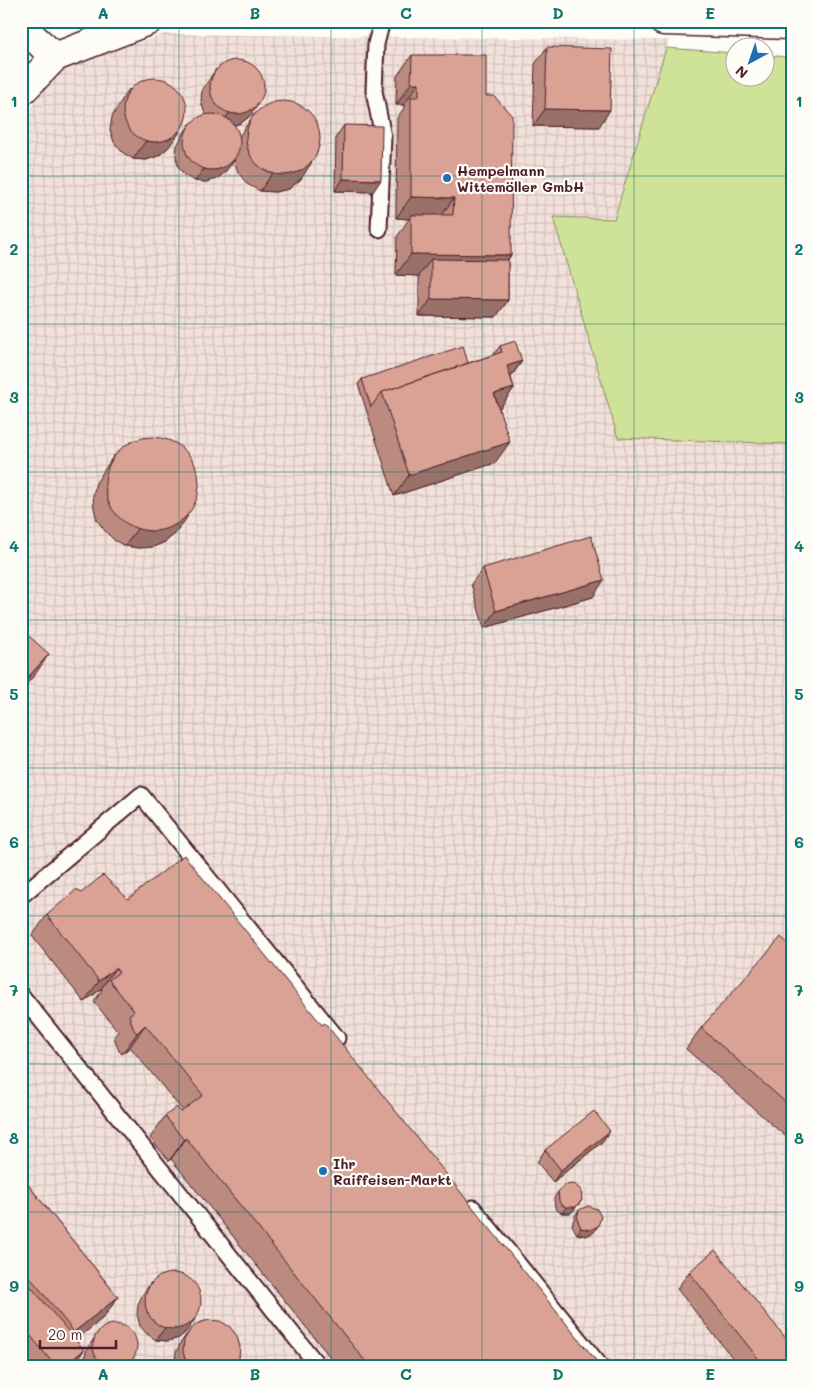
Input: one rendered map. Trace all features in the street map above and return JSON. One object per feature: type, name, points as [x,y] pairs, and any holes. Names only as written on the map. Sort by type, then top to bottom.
[{"type":"street","points":[[21,92],[55,57],[148,21]]},
{"type":"street","points":[[663,21],[792,24]]},
{"type":"street","points":[[21,26],[55,57]]},
{"type":"lane","points":[[379,229],[383,137],[374,91],[376,44],[382,21]]},
{"type":"lane","points":[[21,896],[141,795],[346,1050]]},
{"type":"lane","points":[[21,995],[319,1367]]},
{"type":"lane","points":[[464,1197],[601,1367]]},
{"type":"shaded area","points":[[164,34],[669,40],[613,219],[553,218],[618,438],[792,444],[792,1367],[21,1367],[21,121],[60,68]]},
{"type":"green space","points":[[666,48],[726,52],[726,88],[776,88],[776,56],[787,57],[792,77],[792,444],[618,438],[553,217],[614,219]]},
{"type":"building","points":[[547,47],[612,49],[610,110],[545,109]]},
{"type":"building","name":"Hempelmann Wittemöller GmbH","points":[[412,55],[486,55],[486,96],[494,96],[512,116],[511,255],[411,254],[411,215],[453,215],[454,198],[411,197],[411,97],[419,96],[419,83],[411,83]]},
{"type":"building","points":[[232,60],[242,60],[252,64],[260,72],[264,87],[260,102],[252,110],[242,114],[232,114],[222,110],[214,102],[210,92],[210,82],[214,72],[222,64]]},
{"type":"building","points":[[149,78],[161,78],[178,87],[185,98],[187,110],[185,122],[178,133],[161,142],[149,142],[137,137],[128,128],[123,116],[123,104],[128,92],[137,83]]},
{"type":"building","points":[[276,101],[290,101],[304,107],[314,117],[320,131],[318,152],[304,169],[290,175],[276,175],[262,169],[252,159],[246,145],[246,131],[252,117],[262,107]]},
{"type":"building","points":[[212,114],[223,116],[232,122],[238,131],[240,142],[238,153],[232,162],[223,168],[212,170],[201,168],[192,162],[186,153],[184,142],[186,131],[192,122],[201,116]]},
{"type":"building","points":[[344,125],[382,126],[381,180],[343,179]]},
{"type":"building","points":[[431,259],[508,260],[508,300],[431,299]]},
{"type":"building","points":[[515,341],[522,361],[507,366],[514,388],[494,394],[510,442],[409,475],[382,392],[502,352],[500,346]]},
{"type":"building","points":[[463,346],[468,363],[382,392],[371,407],[362,379]]},
{"type":"building","points":[[152,437],[170,440],[185,451],[196,466],[199,484],[196,502],[185,517],[170,528],[152,531],[134,528],[119,517],[108,502],[105,484],[108,466],[119,451],[134,440]]},
{"type":"building","points":[[591,536],[604,580],[496,611],[483,568]]},
{"type":"building","points":[[21,629],[49,654],[21,685]]},
{"type":"building","points":[[184,855],[322,1025],[325,1023],[601,1367],[370,1367],[186,1138],[184,1140],[165,1116],[177,1107],[181,1112],[203,1095],[145,1025],[137,1033],[134,1030],[129,1015],[134,1011],[109,980],[119,972],[115,968],[99,981],[47,915],[77,889],[81,893],[103,875],[128,899]]},
{"type":"building","points":[[781,937],[792,947],[792,1108],[701,1028]]},
{"type":"building","points":[[594,1111],[610,1131],[561,1170],[545,1150]]},
{"type":"building","points":[[21,1176],[118,1297],[74,1332],[21,1266]]},
{"type":"building","points":[[574,1184],[581,1190],[582,1200],[576,1207],[566,1207],[559,1201],[558,1192],[564,1185]]},
{"type":"building","points":[[588,1206],[597,1209],[601,1217],[598,1226],[590,1230],[581,1228],[577,1219],[579,1210]]},
{"type":"building","points":[[715,1250],[792,1346],[792,1367],[765,1367],[689,1272]]},
{"type":"building","points":[[167,1273],[179,1273],[189,1277],[197,1285],[201,1301],[197,1317],[189,1325],[179,1329],[167,1329],[157,1325],[149,1317],[145,1307],[145,1295],[149,1285],[157,1277]]},
{"type":"building","points":[[21,1275],[84,1350],[63,1367],[56,1367],[21,1324]]},
{"type":"building","points":[[209,1320],[220,1321],[230,1327],[237,1336],[240,1347],[239,1358],[234,1367],[190,1367],[186,1362],[183,1352],[184,1340],[190,1330],[198,1323]]},
{"type":"building","points":[[111,1324],[119,1324],[131,1330],[137,1346],[131,1362],[119,1368],[111,1368],[99,1362],[93,1350],[93,1342],[99,1330]]},
{"type":"building","points":[[143,1361],[152,1362],[160,1367],[131,1367],[135,1363]]},
{"type":"place","name":"Hempelmann Wittemöller GmbH","points":[[447,178]]},
{"type":"place","name":"Ihr Raiffeisen-Markt","points":[[323,1171]]}]
